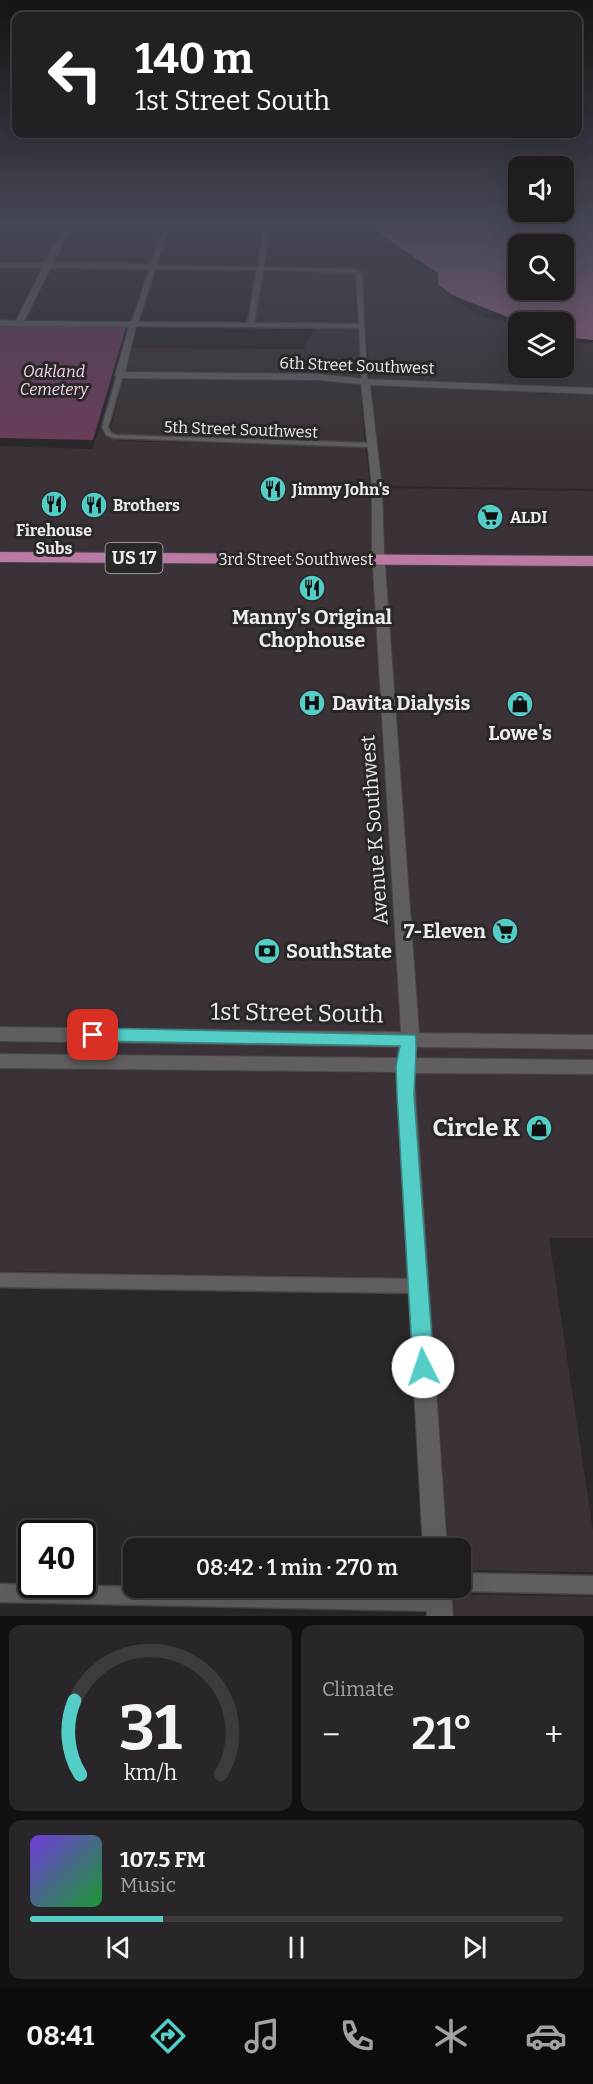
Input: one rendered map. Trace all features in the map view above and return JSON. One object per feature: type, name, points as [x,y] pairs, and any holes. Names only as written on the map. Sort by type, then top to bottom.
[{"type":"highway","name":"3rd Street Southwest","points":[[0,557],[593,561]]},
{"type":"street","points":[[19,323],[31,298]]},
{"type":"street","points":[[120,375],[143,298]]},
{"type":"street","points":[[251,325],[255,298]]},
{"type":"street","name":"Avenue K Southwest","points":[[360,298],[370,445],[376,488],[409,1040],[405,1066],[434,1538]]},
{"type":"street","points":[[0,323],[361,326]]},
{"type":"street","name":"6th Street Southwest","points":[[120,375],[317,377],[365,382],[593,391]]},
{"type":"street","name":"5th Street Southwest","points":[[120,375],[105,427],[111,435],[130,439],[370,445]]},
{"type":"street","name":"1st Street South","points":[[0,1034],[593,1042]]},
{"type":"street","points":[[0,1061],[593,1067]]},
{"type":"street","points":[[0,1280],[418,1287]]},
{"type":"street","points":[[471,1582],[593,1584]]},
{"type":"street","points":[[0,1593],[439,1602]]},
{"type":"shaded area","points":[[259,298],[355,298],[356,324],[256,323]]},
{"type":"shaded area","points":[[365,298],[453,298],[486,318],[508,322],[508,378],[574,378],[574,343],[593,343],[593,389],[370,381]]},
{"type":"shaded area","points":[[461,298],[593,298],[593,340],[574,338],[574,312],[508,312],[508,317]]},
{"type":"shaded area","points":[[315,327],[357,327],[360,380],[125,374],[132,348],[303,349]]},
{"type":"shaded area","points":[[124,377],[317,379],[360,384],[365,443],[124,437],[113,433],[111,427]]},
{"type":"shaded area","points":[[370,384],[593,393],[593,489],[382,486]]},
{"type":"shaded area","points":[[100,428],[104,436],[120,441],[365,447],[371,488],[372,557],[0,555],[0,446],[92,449]]},
{"type":"shaded area","points":[[377,488],[593,491],[593,1063],[405,1066]]},
{"type":"shaded area","points":[[0,560],[373,563],[401,1033],[0,1028]]},
{"type":"shaded area","points":[[0,1040],[399,1046],[396,1059],[0,1055]]},
{"type":"shaded area","points":[[0,1068],[395,1073],[407,1277],[0,1271]]},
{"type":"shaded area","points":[[414,1073],[593,1074],[593,1238],[549,1238],[593,1531],[593,1572],[471,1570],[471,1538],[447,1538]]},
{"type":"shaded area","points":[[471,1594],[593,1597],[593,1616],[453,1616],[451,1598],[471,1598]]},
{"type":"green space","name":"Oakland Cemetery","points":[[0,326],[126,327],[93,440],[0,438]]},
{"type":"place","name":"Jimmy John's","points":[[273,489]]},
{"type":"place","name":"Firehouse Subs","points":[[54,504]]},
{"type":"place","name":"Brothers","points":[[94,505]]},
{"type":"place","name":"ALDI","points":[[490,517]]},
{"type":"place","name":"Manny's Original Chophouse","points":[[312,588]]},
{"type":"place","name":"Davita Dialysis","points":[[312,703]]},
{"type":"place","name":"Lowe's","points":[[520,704]]},
{"type":"place","name":"7-Eleven","points":[[505,931]]},
{"type":"place","name":"SouthState","points":[[267,951]]},
{"type":"place","name":"Circle K","points":[[539,1128]]},
{"type":"route","points":[[93,1035],[409,1040],[405,1066],[405,1095],[423,1367]]}]
